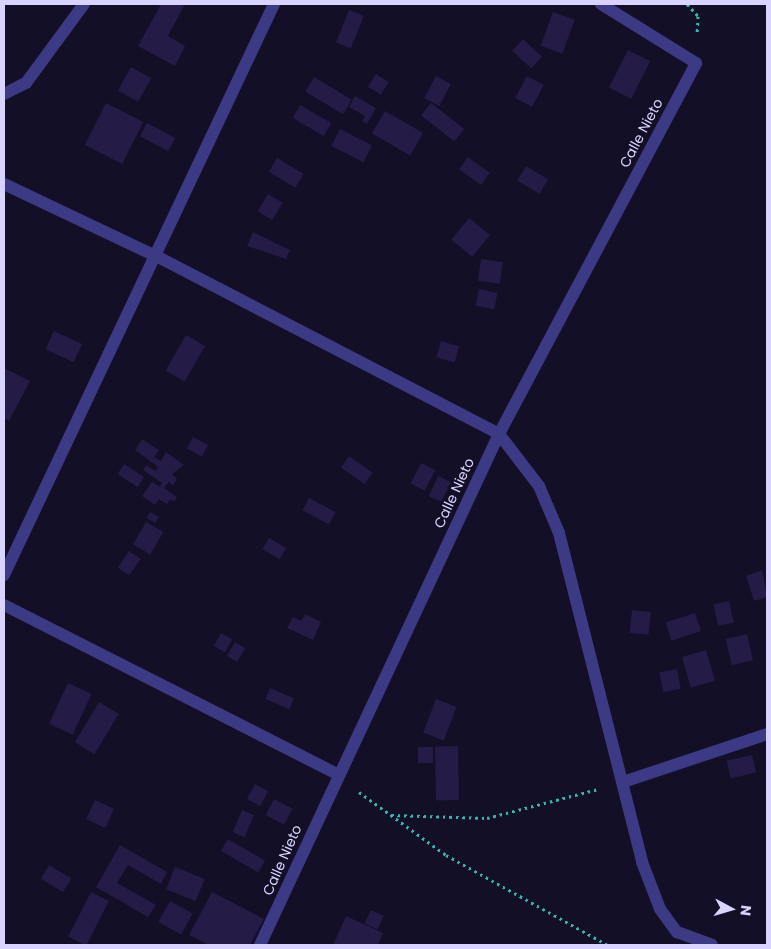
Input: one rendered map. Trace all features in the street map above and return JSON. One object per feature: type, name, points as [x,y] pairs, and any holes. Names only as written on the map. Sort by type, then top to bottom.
[{"type":"street","points":[[4,94],[26,83],[84,4]]},
{"type":"street","points":[[4,575],[158,257],[274,4]]},
{"type":"street","name":"Calle Nieto","points":[[260,945],[337,774],[498,434],[696,63],[601,4]]},
{"type":"street","points":[[4,184],[158,257],[498,434],[539,486],[559,533],[642,862],[660,909],[677,932],[712,945]]},
{"type":"street","points":[[4,605],[337,774]]},
{"type":"street","points":[[623,782],[767,734]]},
{"type":"path","points":[[337,774],[389,815],[446,855],[608,945]]},
{"type":"path","points":[[389,815],[486,818],[623,782]]},
{"type":"building","points":[[161,4],[185,4],[168,36],[185,46],[175,66],[138,46]]},
{"type":"building","points":[[349,10],[364,16],[351,48],[336,42]]},
{"type":"building","points":[[553,12],[575,20],[562,54],[541,46]]},
{"type":"building","points":[[523,39],[542,57],[531,68],[512,51]]},
{"type":"building","points":[[628,50],[650,61],[631,99],[609,87]]},
{"type":"building","points":[[131,67],[151,78],[138,102],[118,91]]},
{"type":"building","points":[[376,74],[389,82],[381,95],[368,87]]},
{"type":"building","points":[[436,76],[451,84],[439,106],[424,98]]},
{"type":"building","points":[[527,76],[544,85],[532,107],[515,98]]},
{"type":"building","points":[[314,77],[352,100],[343,114],[305,92]]},
{"type":"building","points":[[355,96],[376,108],[367,124],[362,121],[365,116],[349,107]]},
{"type":"building","points":[[106,103],[143,122],[122,164],[85,145]]},
{"type":"building","points":[[431,103],[464,129],[454,141],[421,116]]},
{"type":"building","points":[[300,105],[331,123],[324,136],[292,118]]},
{"type":"building","points":[[385,111],[423,133],[410,156],[372,134]]},
{"type":"building","points":[[147,123],[175,138],[168,151],[140,136]]},
{"type":"building","points":[[340,129],[372,145],[363,162],[331,146]]},
{"type":"building","points":[[468,157],[490,173],[481,185],[459,169]]},
{"type":"building","points":[[277,158],[304,174],[295,188],[269,172]]},
{"type":"building","points":[[526,166],[548,179],[540,194],[517,181]]},
{"type":"building","points":[[268,194],[283,203],[272,220],[258,211]]},
{"type":"building","points":[[469,218],[490,235],[472,257],[451,240]]},
{"type":"building","points":[[253,232],[290,250],[286,259],[247,246]]},
{"type":"building","points":[[481,259],[503,262],[500,284],[478,281]]},
{"type":"building","points":[[479,289],[498,293],[494,310],[475,306]]},
{"type":"building","points":[[54,331],[82,344],[74,362],[46,349]]},
{"type":"building","points":[[186,335],[205,346],[185,382],[166,371]]},
{"type":"building","points":[[441,341],[459,346],[455,363],[436,357]]},
{"type":"building","points":[[4,368],[30,381],[9,421],[4,418]]},
{"type":"building","points":[[193,437],[208,445],[202,456],[187,448]]},
{"type":"building","points":[[142,439],[159,450],[154,457],[161,461],[166,452],[184,465],[172,474],[177,479],[173,486],[169,482],[164,488],[177,497],[174,502],[171,499],[167,504],[159,499],[155,505],[142,496],[152,482],[160,487],[162,483],[143,470],[146,465],[155,471],[158,467],[135,450]]},
{"type":"building","points":[[349,456],[373,473],[365,484],[341,467]]},
{"type":"building","points":[[421,463],[435,470],[425,491],[411,483]]},
{"type":"building","points":[[124,464],[144,477],[138,487],[117,474]]},
{"type":"building","points":[[438,476],[451,482],[441,502],[429,496]]},
{"type":"building","points":[[309,498],[335,512],[329,524],[302,510]]},
{"type":"building","points":[[150,512],[159,517],[155,523],[147,518]]},
{"type":"building","points":[[146,522],[163,532],[150,555],[133,545]]},
{"type":"building","points":[[269,538],[286,548],[280,559],[262,549]]},
{"type":"building","points":[[129,551],[141,559],[129,575],[118,568]]},
{"type":"building","points":[[762,570],[767,597],[754,601],[746,576]]},
{"type":"building","points":[[729,601],[734,622],[718,626],[713,605]]},
{"type":"building","points":[[632,610],[651,612],[648,635],[630,633]]},
{"type":"building","points":[[695,613],[701,631],[671,641],[666,623]]},
{"type":"building","points":[[305,614],[321,622],[313,640],[287,628],[293,617],[301,621]]},
{"type":"building","points":[[221,633],[232,639],[225,652],[214,646]]},
{"type":"building","points":[[747,634],[753,660],[732,665],[726,639]]},
{"type":"building","points":[[235,642],[245,648],[237,662],[227,656]]},
{"type":"building","points":[[706,650],[715,681],[691,688],[682,657]]},
{"type":"building","points":[[677,669],[681,689],[663,692],[659,672]]},
{"type":"building","points":[[68,683],[92,694],[73,735],[49,724]]},
{"type":"building","points":[[270,688],[294,698],[289,709],[265,699]]},
{"type":"building","points":[[436,699],[457,707],[444,740],[423,733]]},
{"type":"building","points":[[99,702],[119,714],[95,754],[75,742]]},
{"type":"building","points":[[435,746],[458,746],[459,800],[436,800]]},
{"type":"building","points":[[418,747],[433,747],[433,763],[418,763]]},
{"type":"building","points":[[752,755],[756,773],[731,778],[727,761]]},
{"type":"building","points":[[255,784],[268,791],[260,806],[247,799]]},
{"type":"building","points":[[274,799],[293,809],[284,825],[266,815]]},
{"type":"building","points":[[95,800],[114,809],[105,828],[86,819]]},
{"type":"building","points":[[242,810],[254,815],[245,837],[233,832]]},
{"type":"building","points":[[228,839],[265,860],[258,873],[221,851]]},
{"type":"building","points":[[120,845],[167,872],[161,884],[128,865],[117,883],[156,905],[148,917],[96,887]]},
{"type":"building","points":[[49,865],[71,878],[63,892],[41,879]]},
{"type":"building","points":[[175,867],[205,879],[196,901],[166,889]]},
{"type":"building","points":[[91,892],[109,901],[86,945],[68,937]]},
{"type":"building","points":[[212,892],[264,919],[250,945],[209,945],[189,935]]},
{"type":"building","points":[[170,901],[193,914],[181,935],[158,922]]},
{"type":"building","points":[[371,910],[384,916],[377,930],[365,924]]},
{"type":"building","points":[[346,916],[383,933],[378,945],[333,945]]}]
